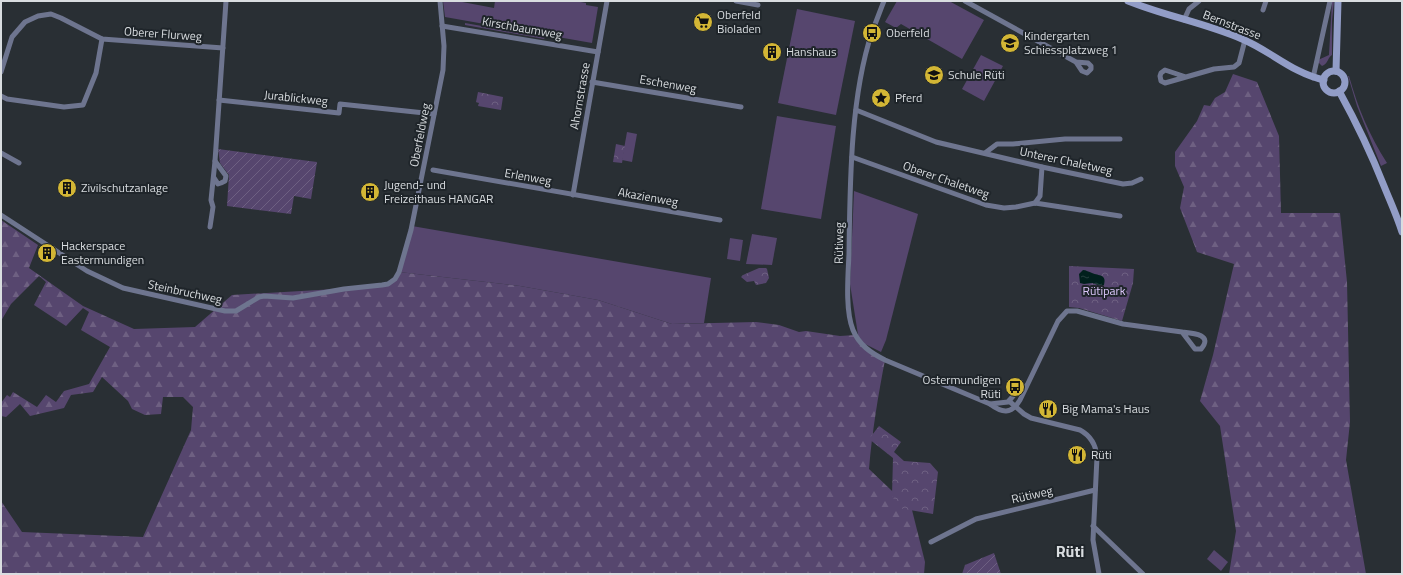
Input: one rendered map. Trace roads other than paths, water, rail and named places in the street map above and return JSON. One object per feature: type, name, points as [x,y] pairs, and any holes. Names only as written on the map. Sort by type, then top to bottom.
[{"type":"main road","name":"Bernstrasse","points":[[1128,1],[1245,40],[1265,50],[1294,70],[1313,78],[1324,80]]},
{"type":"main road","points":[[1336,71],[1338,1]]},
{"type":"main road","points":[[1336,71],[1341,73],[1345,78],[1345,84],[1339,91],[1333,92],[1325,87],[1324,80],[1328,73],[1336,71]]},
{"type":"main road","points":[[1339,91],[1358,124],[1397,216],[1402,232]]},
{"type":"street","points":[[210,227],[213,208],[211,200],[214,178],[226,1]]},
{"type":"street","name":"Oberfeldweg","points":[[399,272],[412,226],[444,58],[440,1]]},
{"type":"street","name":"Ahornstrasse","points":[[573,194],[606,1]]},
{"type":"street","points":[[736,1],[758,5]]},
{"type":"street","name":"Rütiweg","points":[[884,1],[868,48],[856,110],[849,221],[849,314],[851,324],[855,334],[864,347],[876,356],[990,404],[996,409],[1010,411],[1016,407]]},
{"type":"street","points":[[965,1],[1076,62]]},
{"type":"street","points":[[1184,20],[1189,9],[1199,1]]},
{"type":"street","points":[[1263,10],[1266,1]]},
{"type":"street","points":[[1313,78],[1330,1]]},
{"type":"street","name":"Oberer Flurweg","points":[[1,72],[12,36],[25,22],[38,16],[51,14],[102,39],[223,48]]},
{"type":"street","name":"Kirschbaumweg","points":[[442,26],[598,52]]},
{"type":"street","points":[[1,96],[7,99],[64,107],[83,105],[96,74],[102,39]]},
{"type":"street","points":[[1186,77],[1214,69],[1232,68],[1236,66],[1239,63],[1245,40]]},
{"type":"street","name":"Eschenweg","points":[[592,82],[741,107]]},
{"type":"street","name":"Jurablickweg","points":[[219,100],[339,113],[340,104],[434,114]]},
{"type":"street","name":"Unterer Chaletweg","points":[[856,110],[936,142],[985,154],[1123,184],[1132,183],[1141,179]]},
{"type":"street","name":"Unterer Chaletweg","points":[[985,154],[997,144],[1014,144],[1065,139],[1120,139]]},
{"type":"street","points":[[1,153],[19,164]]},
{"type":"street","name":"Oberer Chaletweg","points":[[852,157],[986,205],[1004,208],[1035,203],[1120,216]]},
{"type":"street","points":[[214,178],[218,184],[225,181],[226,176],[215,161]]},
{"type":"street","points":[[1035,203],[1040,196],[1042,167]]},
{"type":"street","name":"Erlenweg","points":[[434,170],[573,194]]},
{"type":"street","name":"Akazienweg","points":[[573,194],[720,220]]},
{"type":"street","name":"Steinbruchweg","points":[[1,215],[87,271],[123,288],[231,312],[241,309],[259,297],[264,296],[293,298],[344,289],[388,284],[395,279],[399,272]]},
{"type":"street","points":[[1016,407],[1058,321],[1067,312],[1077,311],[1123,324],[1196,333],[1202,335],[1204,346],[1201,349],[1196,348],[1182,332]]},
{"type":"street","points":[[990,404],[1002,404],[1009,401],[1027,384]]},
{"type":"street","points":[[1009,401],[1031,418],[1080,430],[1090,438],[1095,446],[1097,456],[1094,550],[1099,574]]},
{"type":"street","name":"Rütiweg","points":[[931,542],[976,519],[1095,490]]},
{"type":"street","points":[[1094,526],[1143,574]]},
{"type":"water","points":[[1083,270],[1102,276],[1105,281],[1104,285],[1101,286],[1092,283],[1080,283],[1079,274]]},
{"type":"place","name":"Oberfeld Bioladen","points":[[703,22]]},
{"type":"place","name":"Oberfeld","points":[[872,33]]},
{"type":"place","name":"Kindergarten Schiessplatzweg 1","points":[[1010,43]]},
{"type":"place","name":"Hanshaus","points":[[772,52]]},
{"type":"place","name":"Schule Rüti","points":[[934,75]]},
{"type":"place","name":"Pferd","points":[[881,98]]},
{"type":"place","name":"Zivilschutzanlage","points":[[67,188]]},
{"type":"place","name":"Jugend- und Freizeithaus HANGAR","points":[[370,192]]},
{"type":"place","name":"Hackerspace Eastermundigen","points":[[47,253]]},
{"type":"place","name":"Ostermundigen Rüti","points":[[1015,387]]},
{"type":"place","name":"Big Mama's Haus","points":[[1048,409]]},
{"type":"place","name":"Rüti","points":[[1077,455]]},
{"type":"district","name":"Rüti","points":[[1070,551]]},
{"type":"park label","name":"Rütipark","points":[[1104,291]]}]
